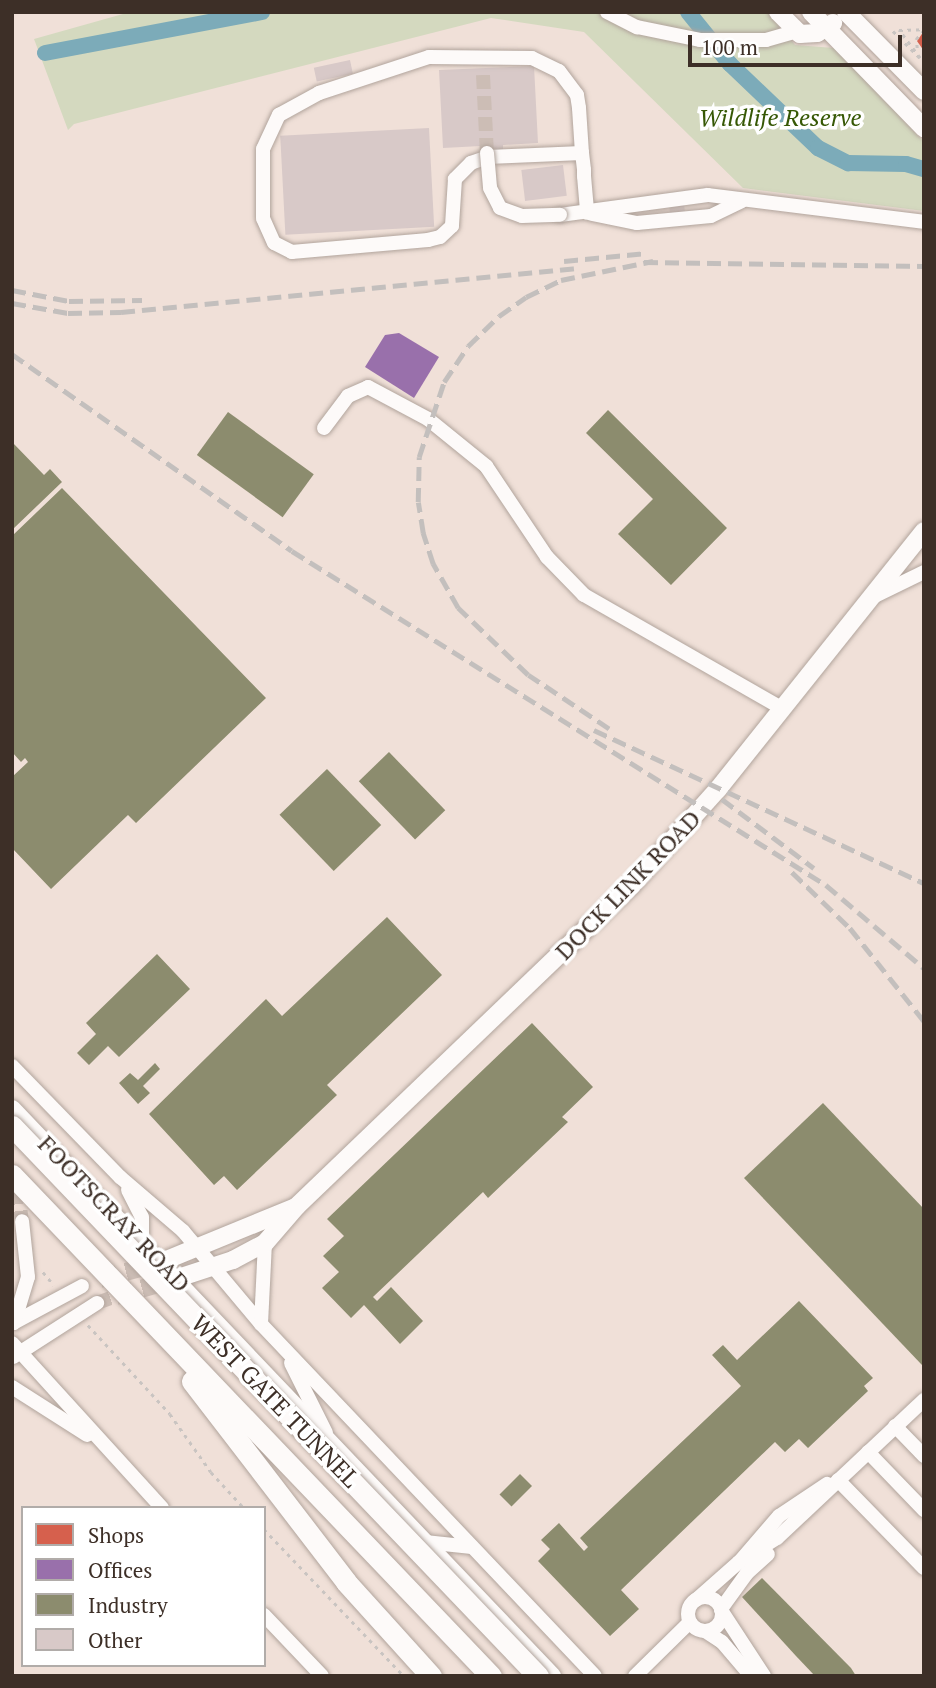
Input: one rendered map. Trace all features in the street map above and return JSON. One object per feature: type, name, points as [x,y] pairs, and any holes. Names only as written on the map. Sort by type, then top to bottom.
[{"type":"highway","name":"WEST GATE TUNNEL","points":[[12,1126],[538,1676]]},
{"type":"highway","name":"WEST GATE TUNNEL","points":[[12,1175],[491,1676]]},
{"type":"highway","points":[[135,1306],[346,1582],[431,1676]]},
{"type":"main road","points":[[778,12],[794,32],[812,34],[848,13],[924,91]]},
{"type":"main road","points":[[811,12],[924,128]]},
{"type":"main road","name":"DOCK LINK ROAD","points":[[176,1279],[214,1268],[265,1242],[297,1206],[631,886],[708,801],[924,531]]},
{"type":"main road","name":"FOOTSCRAY ROAD","points":[[12,1109],[552,1676]]},
{"type":"main road","name":"DOCK LINK ROAD","points":[[160,1263],[297,1206]]},
{"type":"street","points":[[607,12],[637,27],[700,40],[780,39],[794,32]]},
{"type":"street","points":[[582,153],[488,158],[471,163],[455,179],[452,226],[440,237],[428,240],[292,252],[274,243],[264,227],[263,149],[273,122],[319,93],[406,61],[523,57],[551,66],[568,79],[577,96],[582,153],[587,213]]},
{"type":"street","points":[[487,153],[490,188],[500,208],[522,216],[709,202],[774,200],[924,222]]},
{"type":"street","points":[[587,213],[632,194],[706,187],[743,201]]},
{"type":"street","points":[[587,213],[637,223],[711,216],[743,201]]},
{"type":"street","points":[[324,428],[348,396],[369,387],[428,419],[486,466],[547,557],[584,595],[781,708]]},
{"type":"street","points":[[868,599],[924,572]]},
{"type":"street","name":"FOOTSCRAY ROAD","points":[[14,1073],[198,1249],[282,1347],[595,1676]]},
{"type":"street","points":[[120,1177],[140,1208],[142,1246]]},
{"type":"street","points":[[13,1324],[28,1277],[22,1221]]},
{"type":"street","points":[[261,1324],[265,1242]]},
{"type":"street","points":[[13,1324],[82,1286]]},
{"type":"street","points":[[97,1303],[15,1351],[160,1506]]},
{"type":"street","name":"FOOTSCRAY ROAD","points":[[282,1347],[331,1442]]},
{"type":"street","points":[[12,1387],[110,1453]]},
{"type":"street","points":[[751,1676],[722,1642],[690,1622],[688,1612],[696,1600],[739,1562],[777,1538],[924,1399]]},
{"type":"street","points":[[895,1426],[924,1456]]},
{"type":"street","points":[[868,1451],[924,1510]]},
{"type":"street","points":[[838,1480],[924,1569]]},
{"type":"street","points":[[705,1631],[718,1624],[721,1609],[751,1568],[801,1527],[838,1480]]},
{"type":"street","points":[[425,1542],[472,1547]]},
{"type":"street","points":[[696,1600],[711,1599],[721,1609],[764,1676]]},
{"type":"street","points":[[266,1617],[321,1676]]},
{"type":"street","points":[[635,1676],[690,1622]]},
{"type":"path","points":[[918,51],[899,30],[924,29]]},
{"type":"path","points":[[919,58],[916,38],[924,29]]},
{"type":"path","points":[[893,31],[924,62]]},
{"type":"path","points":[[106,1345],[170,1414],[203,1461],[242,1506]]},
{"type":"path","points":[[266,1531],[404,1676]]},
{"type":"green space","name":"Wildlife Reserve","points":[[130,12],[769,12],[795,45],[834,48],[924,142],[924,211],[743,188],[584,32],[491,18],[74,124],[68,130],[34,39]]},
{"type":"building: Shops","points":[[924,31],[924,51],[917,41]]},
{"type":"building: Offices","points":[[399,333],[439,357],[414,398],[365,367],[385,335]]},
{"type":"building: Industry","points":[[608,410],[727,528],[671,585],[618,534],[653,499],[586,433]]},
{"type":"building: Industry","points":[[228,412],[314,474],[283,517],[197,455]]},
{"type":"building: Industry","points":[[12,442],[44,475],[50,469],[62,482],[12,530]]},
{"type":"building: Industry","points":[[62,488],[266,698],[136,823],[128,815],[51,889],[12,848],[12,777],[28,762],[25,758],[21,762],[12,752],[12,536]]},
{"type":"building: Industry","points":[[389,752],[445,810],[415,839],[359,781]]},
{"type":"building: Industry","points":[[327,769],[381,825],[334,871],[280,815]]},
{"type":"building: Industry","points":[[387,917],[442,975],[327,1085],[337,1095],[237,1190],[224,1176],[214,1185],[149,1114],[266,999],[282,1016]]},
{"type":"building: Industry","points":[[157,954],[190,989],[119,1057],[108,1046],[89,1065],[77,1053],[96,1034],[86,1023]]},
{"type":"building: Industry","points":[[532,1023],[593,1087],[562,1117],[568,1122],[488,1198],[483,1192],[373,1297],[377,1301],[391,1287],[423,1321],[400,1344],[364,1305],[351,1318],[322,1288],[339,1272],[323,1256],[344,1236],[327,1219]]},
{"type":"building: Industry","points":[[155,1063],[160,1069],[143,1086],[150,1093],[138,1104],[119,1083],[130,1073],[138,1080]]},
{"type":"building: Industry","points":[[823,1103],[924,1209],[922,1365],[744,1178]]},
{"type":"building: Industry","points":[[799,1301],[873,1378],[864,1386],[868,1391],[808,1448],[799,1439],[785,1452],[775,1442],[621,1590],[639,1609],[610,1636],[538,1561],[550,1549],[541,1540],[559,1523],[584,1551],[588,1547],[580,1538],[741,1386],[712,1355],[723,1345],[737,1360]]},
{"type":"building: Industry","points":[[520,1474],[532,1486],[512,1507],[499,1495]]},
{"type":"building: Industry","points":[[762,1578],[856,1676],[815,1676],[742,1597]]},
{"type":"building: Other","points":[[350,60],[353,74],[317,81],[314,68]]},
{"type":"building: Other","points":[[534,66],[538,143],[503,145],[503,151],[481,152],[481,146],[443,148],[439,70]]},
{"type":"building: Other","points":[[429,128],[434,227],[285,235],[280,136]]},
{"type":"building: Other","points":[[563,165],[567,196],[525,201],[521,170]]},
{"type":"building: Other","points":[[683,194],[685,213],[670,214],[668,196]]},
{"type":"waterway","points":[[45,53],[262,12]]},
{"type":"waterway","points":[[688,12],[730,64],[818,148],[848,163],[906,164],[924,169]]},
{"type":"tunnel","points":[[483,75],[487,153]]},
{"type":"tunnel","points":[[18,1190],[22,1221]]},
{"type":"tunnel","points":[[100,1279],[158,1263]]},
{"type":"tunnel","points":[[116,1296],[172,1280]]},
{"type":"tunnel","points":[[97,1303],[116,1296]]},
{"type":"railway","points":[[564,261],[647,253]]},
{"type":"railway","points":[[609,729],[528,675],[458,608],[433,564],[423,533],[418,502],[419,457],[444,382],[468,346],[499,316],[526,297],[561,280],[653,261]]},
{"type":"railway","points":[[644,262],[924,266]]},
{"type":"railway","points":[[12,303],[68,313],[121,312],[578,268]]},
{"type":"railway","points":[[12,290],[69,301],[142,300]]},
{"type":"railway","points":[[12,354],[292,551],[826,885],[924,968]]},
{"type":"railway","points":[[594,730],[924,883]]},
{"type":"railway","points":[[722,799],[814,868]]},
{"type":"railway","points":[[792,872],[850,928],[924,1021]]}]
